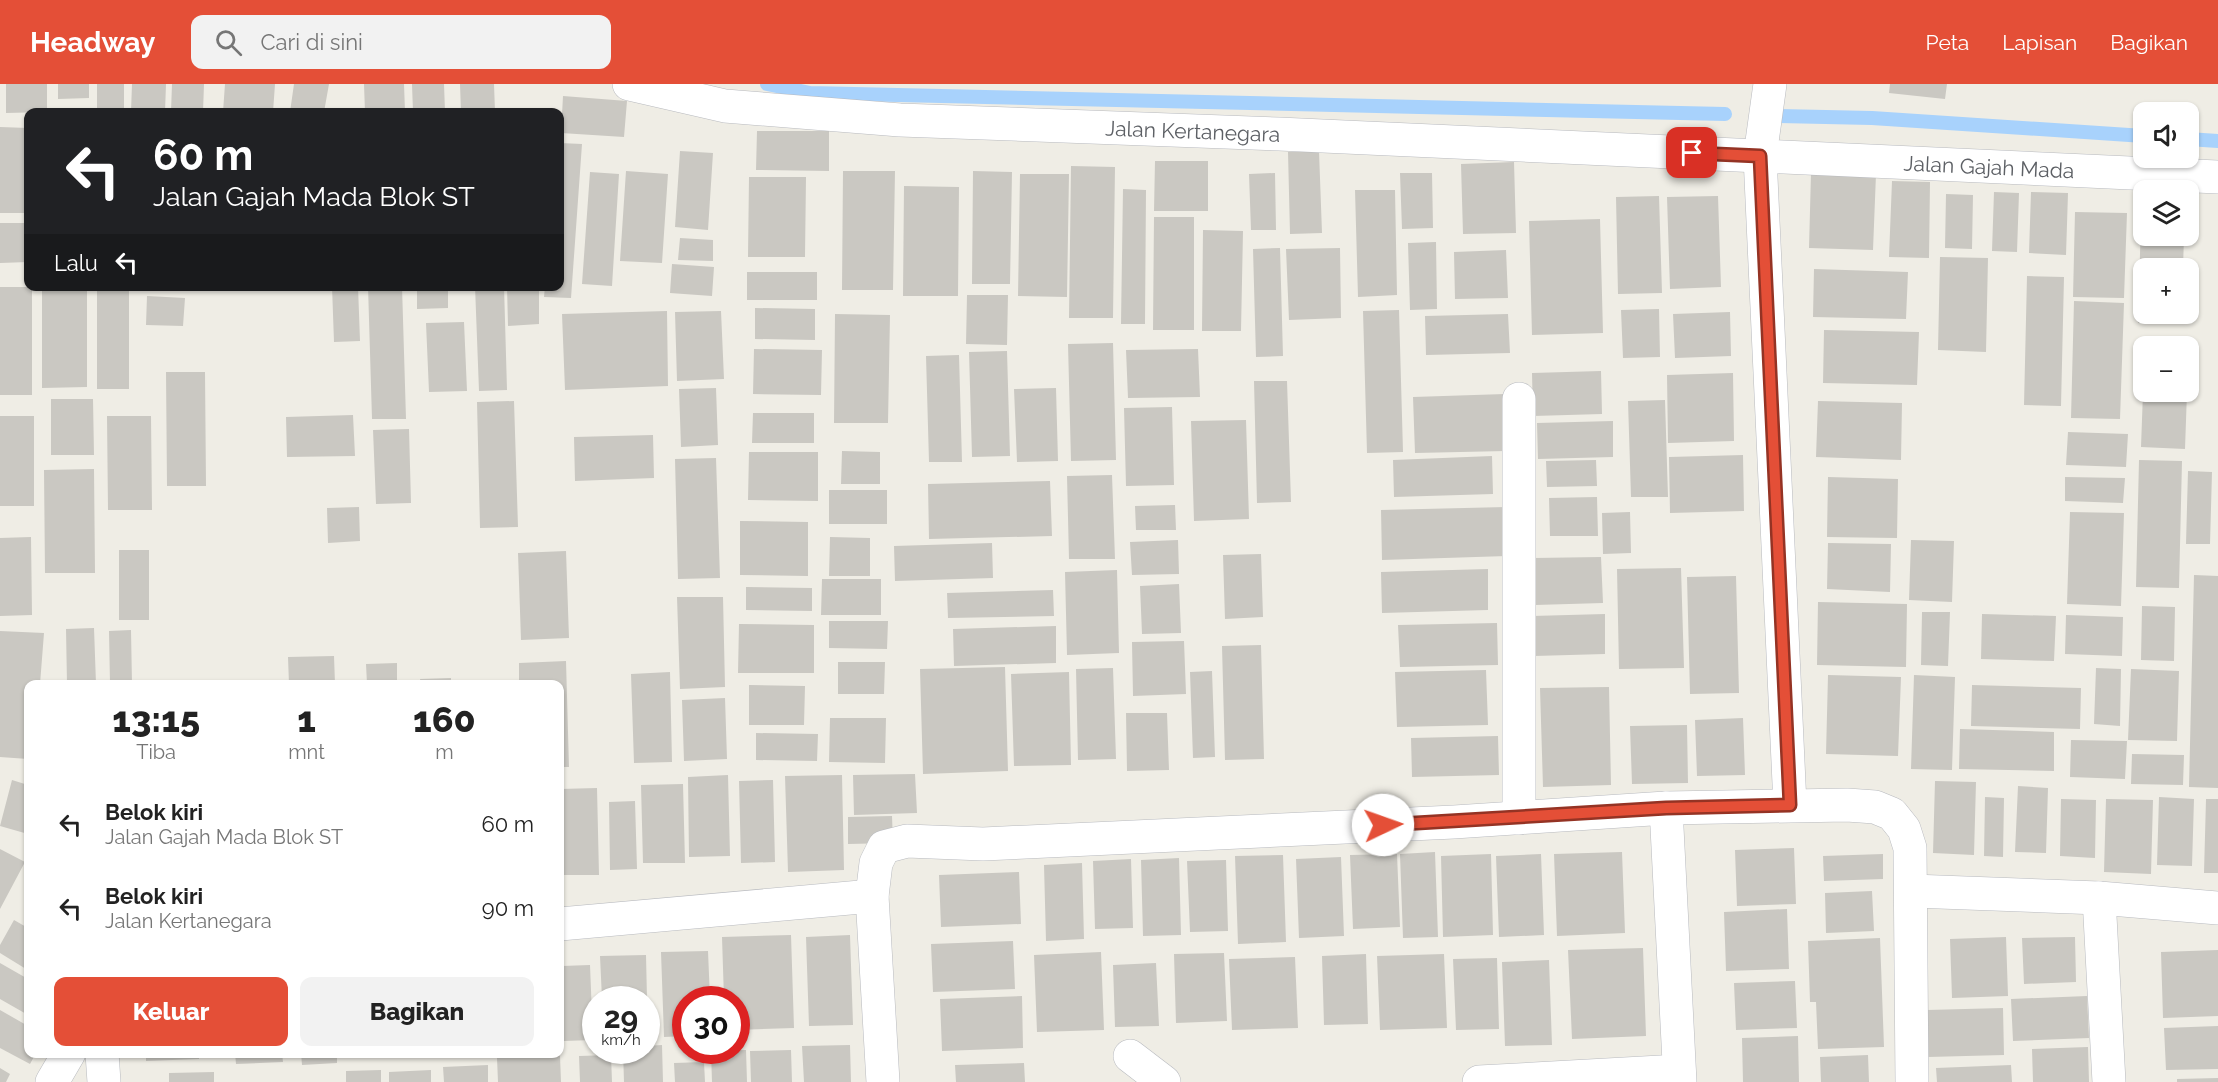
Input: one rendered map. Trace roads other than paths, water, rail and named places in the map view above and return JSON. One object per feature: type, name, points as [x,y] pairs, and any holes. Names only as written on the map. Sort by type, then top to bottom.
[{"type":"street","name":"Jalan Kertanegara","points":[[629,84],[726,106],[900,120],[1279,134],[1760,156]]},
{"type":"street","points":[[1770,84],[1760,156],[1790,805]]},
{"type":"street","name":"Jalan Gajah Mada","points":[[1760,156],[2218,177]]},
{"type":"street","points":[[1519,399],[1519,818]]},
{"type":"street","points":[[883,1082],[872,896],[876,863],[884,847],[907,841],[983,844],[1519,818],[1666,808],[1790,805],[1875,807],[1892,814],[1904,829],[1910,848],[1912,891],[1912,1082]]},
{"type":"street","points":[[1479,1082],[1679,1077],[1666,808]]},
{"type":"street","points":[[1912,891],[2099,898],[2218,908]]},
{"type":"street","points":[[564,924],[872,896]]},
{"type":"street","points":[[2099,898],[2109,1082]]},
{"type":"street","points":[[1130,1056],[1164,1082]]},
{"type":"street","points":[[52,1082],[66,1058]]},
{"type":"street","points":[[102,1058],[104,1082]]},
{"type":"waterway","points":[[767,84],[810,93],[1725,114]]},
{"type":"waterway","points":[[1779,116],[1872,118],[2133,135]]},
{"type":"waterway","points":[[2199,140],[2218,141]]}]
